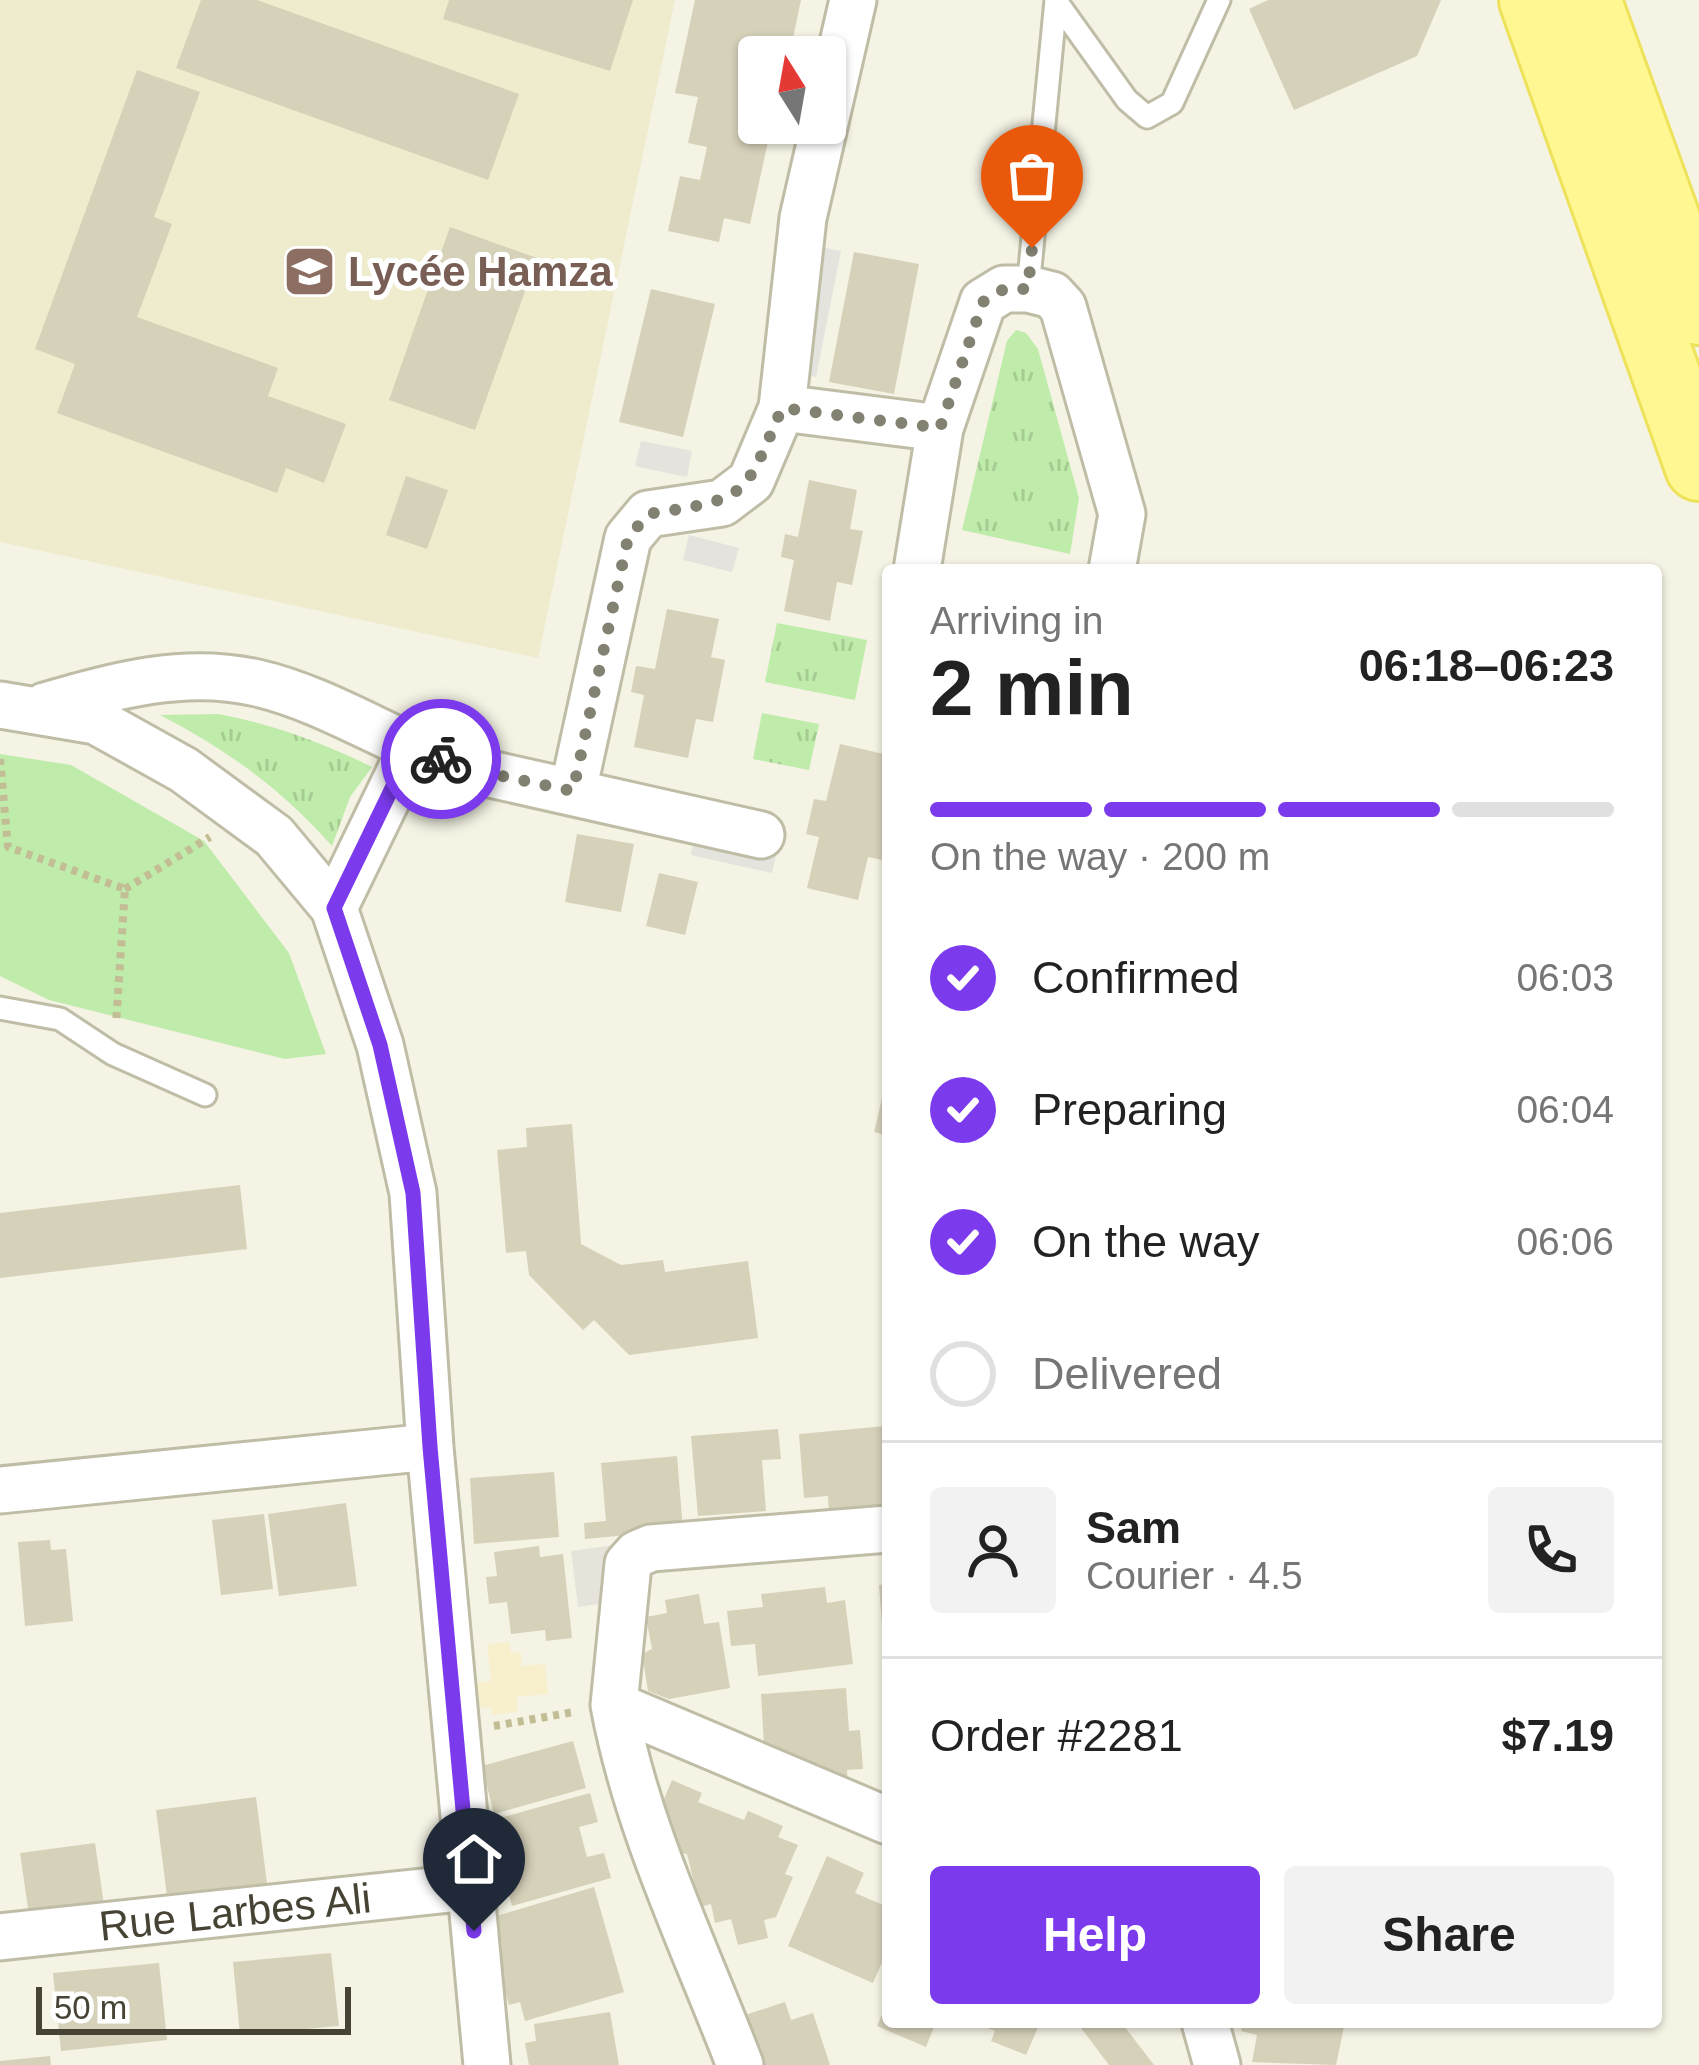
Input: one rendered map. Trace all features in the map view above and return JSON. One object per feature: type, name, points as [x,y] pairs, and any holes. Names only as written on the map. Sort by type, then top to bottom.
[{"type":"main road","points":[[1533,0],[1699,467]]},
{"type":"main road","points":[[1587,0],[1699,311]]},
{"type":"street","points":[[573,791],[628,538],[648,514],[722,502],[751,481],[782,408],[802,218],[853,0]]},
{"type":"street","points":[[918,564],[940,428],[983,302],[1004,289],[1028,289],[1052,295],[1063,307],[1122,514],[1113,564]]},
{"type":"street","points":[[782,408],[940,428]]},
{"type":"street","points":[[18,707],[123,684],[209,676],[258,683],[459,767],[761,835]]},
{"type":"street","points":[[18,707],[96,721],[184,770],[274,836],[334,908],[380,1045],[413,1193],[430,1447],[488,2065]]},
{"type":"street","points":[[334,908],[412,747]]},
{"type":"street","points":[[0,1490],[430,1447]]},
{"type":"street","points":[[740,2065],[653,1845],[624,1757],[614,1705],[628,1564],[651,1548],[882,1529]]},
{"type":"street","points":[[614,1705],[882,1818]]},
{"type":"street","name":"Rue Larbes Ali","points":[[0,1936],[469,1887]]},
{"type":"street","points":[[1206,2028],[1217,2065]]},
{"type":"lane","points":[[1056,0],[1127,100],[1147,117],[1172,103],[1219,0]]},
{"type":"lane","points":[[1028,289],[1056,0]]},
{"type":"lane","points":[[0,1008],[60,1018],[113,1054],[205,1095]]},
{"type":"path","points":[[0,759],[4,849],[124,889]]},
{"type":"path","points":[[124,889],[244,814]]},
{"type":"path","points":[[113,1054],[124,889]]},
{"type":"path","points":[[457,1731],[614,1705]]},
{"type":"shaded area","name":"Lycée Hamza","points":[[0,0],[675,0],[538,658],[0,542]]},
{"type":"shaded area","points":[[817,246],[841,251],[816,377],[791,372]]},
{"type":"shaded area","points":[[641,441],[692,451],[687,477],[635,466]]},
{"type":"shaded area","points":[[689,535],[739,548],[732,572],[683,560]]},
{"type":"shaded area","points":[[695,835],[777,851],[772,873],[691,855]]},
{"type":"shaded area","points":[[615,1545],[605,1603],[578,1607],[571,1551]]},
{"type":"shaded area","points":[[509,1642],[511,1653],[521,1652],[522,1666],[545,1664],[548,1694],[517,1697],[517,1712],[492,1715],[491,1707],[480,1708],[477,1683],[491,1681],[487,1644]]},
{"type":"green space","points":[[1016,330],[1026,333],[1038,349],[1079,498],[1070,554],[962,530],[1007,341]]},
{"type":"green space","points":[[777,623],[867,640],[855,700],[765,682]]},
{"type":"green space","points":[[762,713],[819,724],[809,770],[753,759]]},
{"type":"green space","points":[[219,714],[297,735],[372,767],[350,797],[332,846],[252,772],[160,715]]},
{"type":"green space","points":[[0,754],[71,765],[204,841],[289,953],[326,1054],[285,1059],[49,1000],[0,976]]},
{"type":"building","points":[[201,0],[257,0],[519,94],[488,180],[176,68]]},
{"type":"building","points":[[449,0],[633,0],[610,71],[443,19]]},
{"type":"building","points":[[695,0],[801,0],[793,36],[738,36],[738,144],[767,144],[750,224],[724,218],[719,242],[668,231],[680,176],[700,180],[707,147],[688,143],[698,97],[675,93]]},
{"type":"building","points":[[1268,0],[1441,0],[1417,56],[1294,110],[1249,9]]},
{"type":"building","points":[[137,70],[200,92],[154,217],[172,224],[137,317],[278,368],[268,396],[346,424],[324,483],[286,468],[277,493],[57,413],[75,364],[35,349]]},
{"type":"building","points":[[450,227],[537,258],[475,430],[389,400]]},
{"type":"building","points":[[854,252],[919,264],[894,394],[829,382]]},
{"type":"building","points":[[651,289],[715,304],[683,437],[619,422]]},
{"type":"building","points":[[406,476],[448,490],[427,549],[386,535]]},
{"type":"building","points":[[809,480],[857,490],[850,529],[863,531],[852,585],[837,582],[830,621],[784,611],[794,560],[781,557],[785,534],[798,537]]},
{"type":"building","points":[[667,609],[719,619],[711,657],[725,660],[713,722],[696,719],[688,758],[634,747],[644,695],[631,692],[636,666],[655,669]]},
{"type":"building","points":[[840,744],[882,754],[882,860],[868,857],[858,900],[807,888],[819,837],[806,834],[814,799],[826,801]]},
{"type":"building","points":[[577,834],[634,844],[621,912],[565,902]]},
{"type":"building","points":[[659,873],[698,882],[685,935],[646,926]]},
{"type":"building","points":[[882,1098],[882,1134],[874,1132]]},
{"type":"building","points":[[572,1124],[581,1244],[621,1265],[663,1260],[665,1272],[748,1261],[758,1338],[629,1355],[594,1320],[583,1330],[529,1275],[526,1251],[506,1253],[497,1150],[527,1147],[526,1128]]},
{"type":"building","points":[[240,1185],[247,1249],[0,1278],[0,1213]]},
{"type":"building","points":[[882,1426],[882,1511],[829,1515],[828,1496],[804,1498],[799,1434]]},
{"type":"building","points":[[778,1429],[781,1459],[762,1460],[766,1511],[698,1516],[691,1436]]},
{"type":"building","points":[[677,1456],[683,1530],[585,1539],[584,1523],[606,1521],[601,1463]]},
{"type":"building","points":[[554,1472],[559,1537],[474,1544],[470,1478]]},
{"type":"building","points":[[346,1503],[357,1586],[279,1596],[268,1514]]},
{"type":"building","points":[[264,1514],[273,1589],[221,1595],[212,1520]]},
{"type":"building","points":[[50,1540],[51,1550],[66,1549],[73,1621],[25,1626],[18,1542]]},
{"type":"building","points":[[539,1546],[540,1557],[563,1554],[572,1638],[546,1641],[545,1630],[511,1634],[507,1602],[489,1604],[486,1577],[497,1576],[494,1552]]},
{"type":"building","points":[[825,1587],[827,1603],[845,1600],[853,1664],[758,1676],[755,1644],[731,1646],[727,1611],[763,1607],[761,1594]]},
{"type":"building","points":[[699,1594],[704,1624],[719,1622],[730,1688],[669,1699],[648,1691],[642,1654],[652,1649],[646,1617],[667,1613],[665,1600]]},
{"type":"building","points":[[846,1688],[849,1731],[860,1730],[863,1769],[847,1770],[848,1787],[764,1745],[761,1694]]},
{"type":"building","points":[[573,1741],[586,1788],[494,1814],[482,1766]]},
{"type":"building","points":[[672,1780],[702,1793],[698,1802],[744,1820],[748,1811],[783,1826],[778,1837],[798,1845],[785,1874],[793,1877],[776,1917],[764,1920],[768,1938],[738,1945],[731,1919],[715,1923],[711,1904],[700,1907],[687,1854],[669,1852],[656,1818]]},
{"type":"building","points":[[590,1793],[598,1822],[579,1827],[587,1857],[604,1853],[611,1878],[512,1906],[489,1821]]},
{"type":"building","points":[[256,1797],[267,1884],[167,1896],[156,1810]]},
{"type":"building","points":[[95,1843],[104,1905],[29,1915],[20,1853]]},
{"type":"building","points":[[827,1856],[864,1873],[855,1893],[882,1904],[882,1963],[873,1983],[788,1946]]},
{"type":"building","points":[[594,1887],[624,1992],[525,2021],[520,2002],[509,2005],[492,1948],[502,1945],[493,1917]]},
{"type":"building","points":[[331,1953],[339,2026],[240,2035],[233,1962]]},
{"type":"building","points":[[159,1963],[167,2040],[61,2051],[53,1973]]},
{"type":"building","points":[[785,2002],[791,2020],[813,2013],[830,2065],[761,2065],[745,2015]]},
{"type":"building","points":[[610,2012],[619,2065],[529,2065],[525,2043],[536,2041],[534,2024]]},
{"type":"building","points":[[882,2014],[882,2028],[934,2028],[926,2047],[877,2026]]},
{"type":"building","points":[[988,2028],[1038,2028],[1026,2055],[991,2041],[995,2031]]},
{"type":"building","points":[[1081,2028],[1126,2028],[1154,2065],[1109,2065]]},
{"type":"building","points":[[1344,2028],[1336,2065],[1252,2062],[1257,2035],[1241,2031]]},
{"type":"building","points":[[50,2056],[51,2065],[0,2065],[0,2061]]},
{"type":"way so far","points":[[441,759],[573,791],[628,538],[648,514],[722,502],[751,481],[782,408],[940,428],[983,302],[1004,289],[1028,289],[1032,248]]},
{"type":"place","name":"Lycée Hamza","points":[[309,271]]},
{"type":"route","points":[[441,759],[412,747],[334,908],[380,1045],[413,1193],[430,1447],[474,1931]]}]
